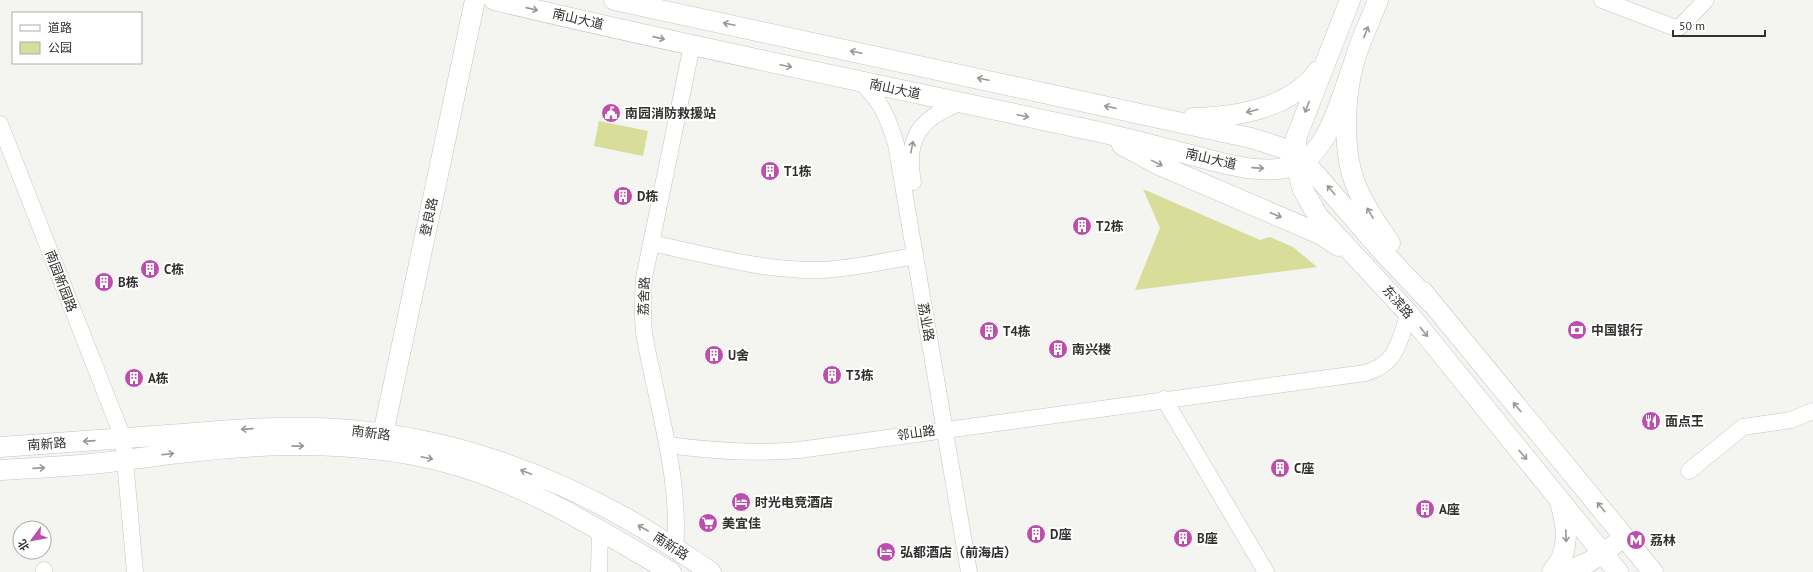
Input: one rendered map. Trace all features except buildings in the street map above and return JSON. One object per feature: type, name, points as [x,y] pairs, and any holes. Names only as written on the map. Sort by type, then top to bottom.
[{"type":"main road","name":"登良路","points":[[383,434],[475,0]]},
{"type":"main road","name":"南山大道","points":[[494,0],[861,82],[1098,131],[1238,166],[1268,169],[1298,159]]},
{"type":"main road","name":"南山大道","points":[[614,0],[1251,138],[1298,159]]},
{"type":"main road","name":"东滨路","points":[[1350,0],[1296,138],[1303,190],[1318,216],[1371,270],[1409,314],[1559,498],[1608,565]]},
{"type":"main road","name":"东滨路","points":[[1378,0],[1354,63],[1345,134],[1351,172],[1356,188],[1374,219],[1431,303],[1626,537],[1653,572]]},
{"type":"main road","points":[[1148,115],[1216,118],[1262,108],[1284,99],[1300,88],[1316,74],[1327,58]]},
{"type":"main road","points":[[1354,63],[1328,134],[1317,149],[1298,159],[1431,303]]},
{"type":"main road","points":[[1098,131],[1157,164],[1320,234],[1371,270]]},
{"type":"main road","name":"南新路","points":[[0,447],[267,427],[349,429],[383,434],[445,446],[506,464],[536,475],[594,501],[676,549],[711,572]]},
{"type":"main road","name":"南新路","points":[[0,470],[92,464],[191,451],[264,446],[356,447],[400,453],[441,461],[478,473],[530,494],[600,529],[671,572]]},
{"type":"main road","points":[[1552,572],[1563,557],[1566,545],[1564,519],[1559,498]]},
{"type":"main road","points":[[1565,572],[1583,565],[1608,565],[1626,537]]},
{"type":"street","points":[[1602,0],[1673,27],[1680,27],[1706,0]]},
{"type":"street","name":"荔舍路","points":[[676,549],[677,513],[668,445],[644,333],[642,306],[644,278],[650,243],[692,45]]},
{"type":"street","name":"荔业路","points":[[861,82],[879,102],[893,134],[915,256],[980,572]]},
{"type":"street","name":"荔业路","points":[[959,103],[939,112],[920,128],[914,139],[910,164],[950,429],[969,572]]},
{"type":"street","name":"南园新园路","points":[[0,124],[123,438],[135,572]]},
{"type":"street","points":[[650,243],[735,261],[797,270],[843,268],[915,256]]},
{"type":"street","name":"邻山路","points":[[668,445],[720,451],[784,451],[1365,373],[1377,370],[1384,366],[1394,355],[1409,314]]},
{"type":"street","points":[[1164,399],[1266,572]]},
{"type":"street","points":[[1689,472],[1743,427],[1791,420],[1813,412]]},
{"type":"street","points":[[598,572],[600,529]]},
{"type":"green space","points":[[599,121],[648,131],[643,156],[594,146]]},
{"type":"green space","points":[[1143,189],[1260,240],[1270,237],[1293,247],[1317,267],[1135,290],[1160,228]]},
{"type":"place","name":"南园消防救援站","points":[[611,113]]},
{"type":"place","name":"T1栋","points":[[770,171]]},
{"type":"place","name":"D栋","points":[[623,196]]},
{"type":"place","name":"T2栋","points":[[1082,226]]},
{"type":"place","name":"C栋","points":[[150,269]]},
{"type":"place","name":"B栋","points":[[104,282]]},
{"type":"place","name":"中国银行","points":[[1577,330]]},
{"type":"place","name":"T4栋","points":[[989,331]]},
{"type":"place","name":"南兴楼","points":[[1058,349]]},
{"type":"place","name":"U舍","points":[[714,355]]},
{"type":"place","name":"T3栋","points":[[832,375]]},
{"type":"place","name":"A栋","points":[[134,378]]},
{"type":"place","name":"面点王","points":[[1651,421]]},
{"type":"place","name":"C座","points":[[1280,468]]},
{"type":"place","name":"时光电竞酒店","points":[[741,502]]},
{"type":"place","name":"A座","points":[[1425,509]]},
{"type":"place","name":"美宜佳","points":[[708,523]]},
{"type":"place","name":"D座","points":[[1036,534]]},
{"type":"place","name":"B座","points":[[1183,538]]},
{"type":"place","name":"荔林","points":[[1636,540]]},
{"type":"place","name":"弘都酒店（前海店）","points":[[886,552]]}]
